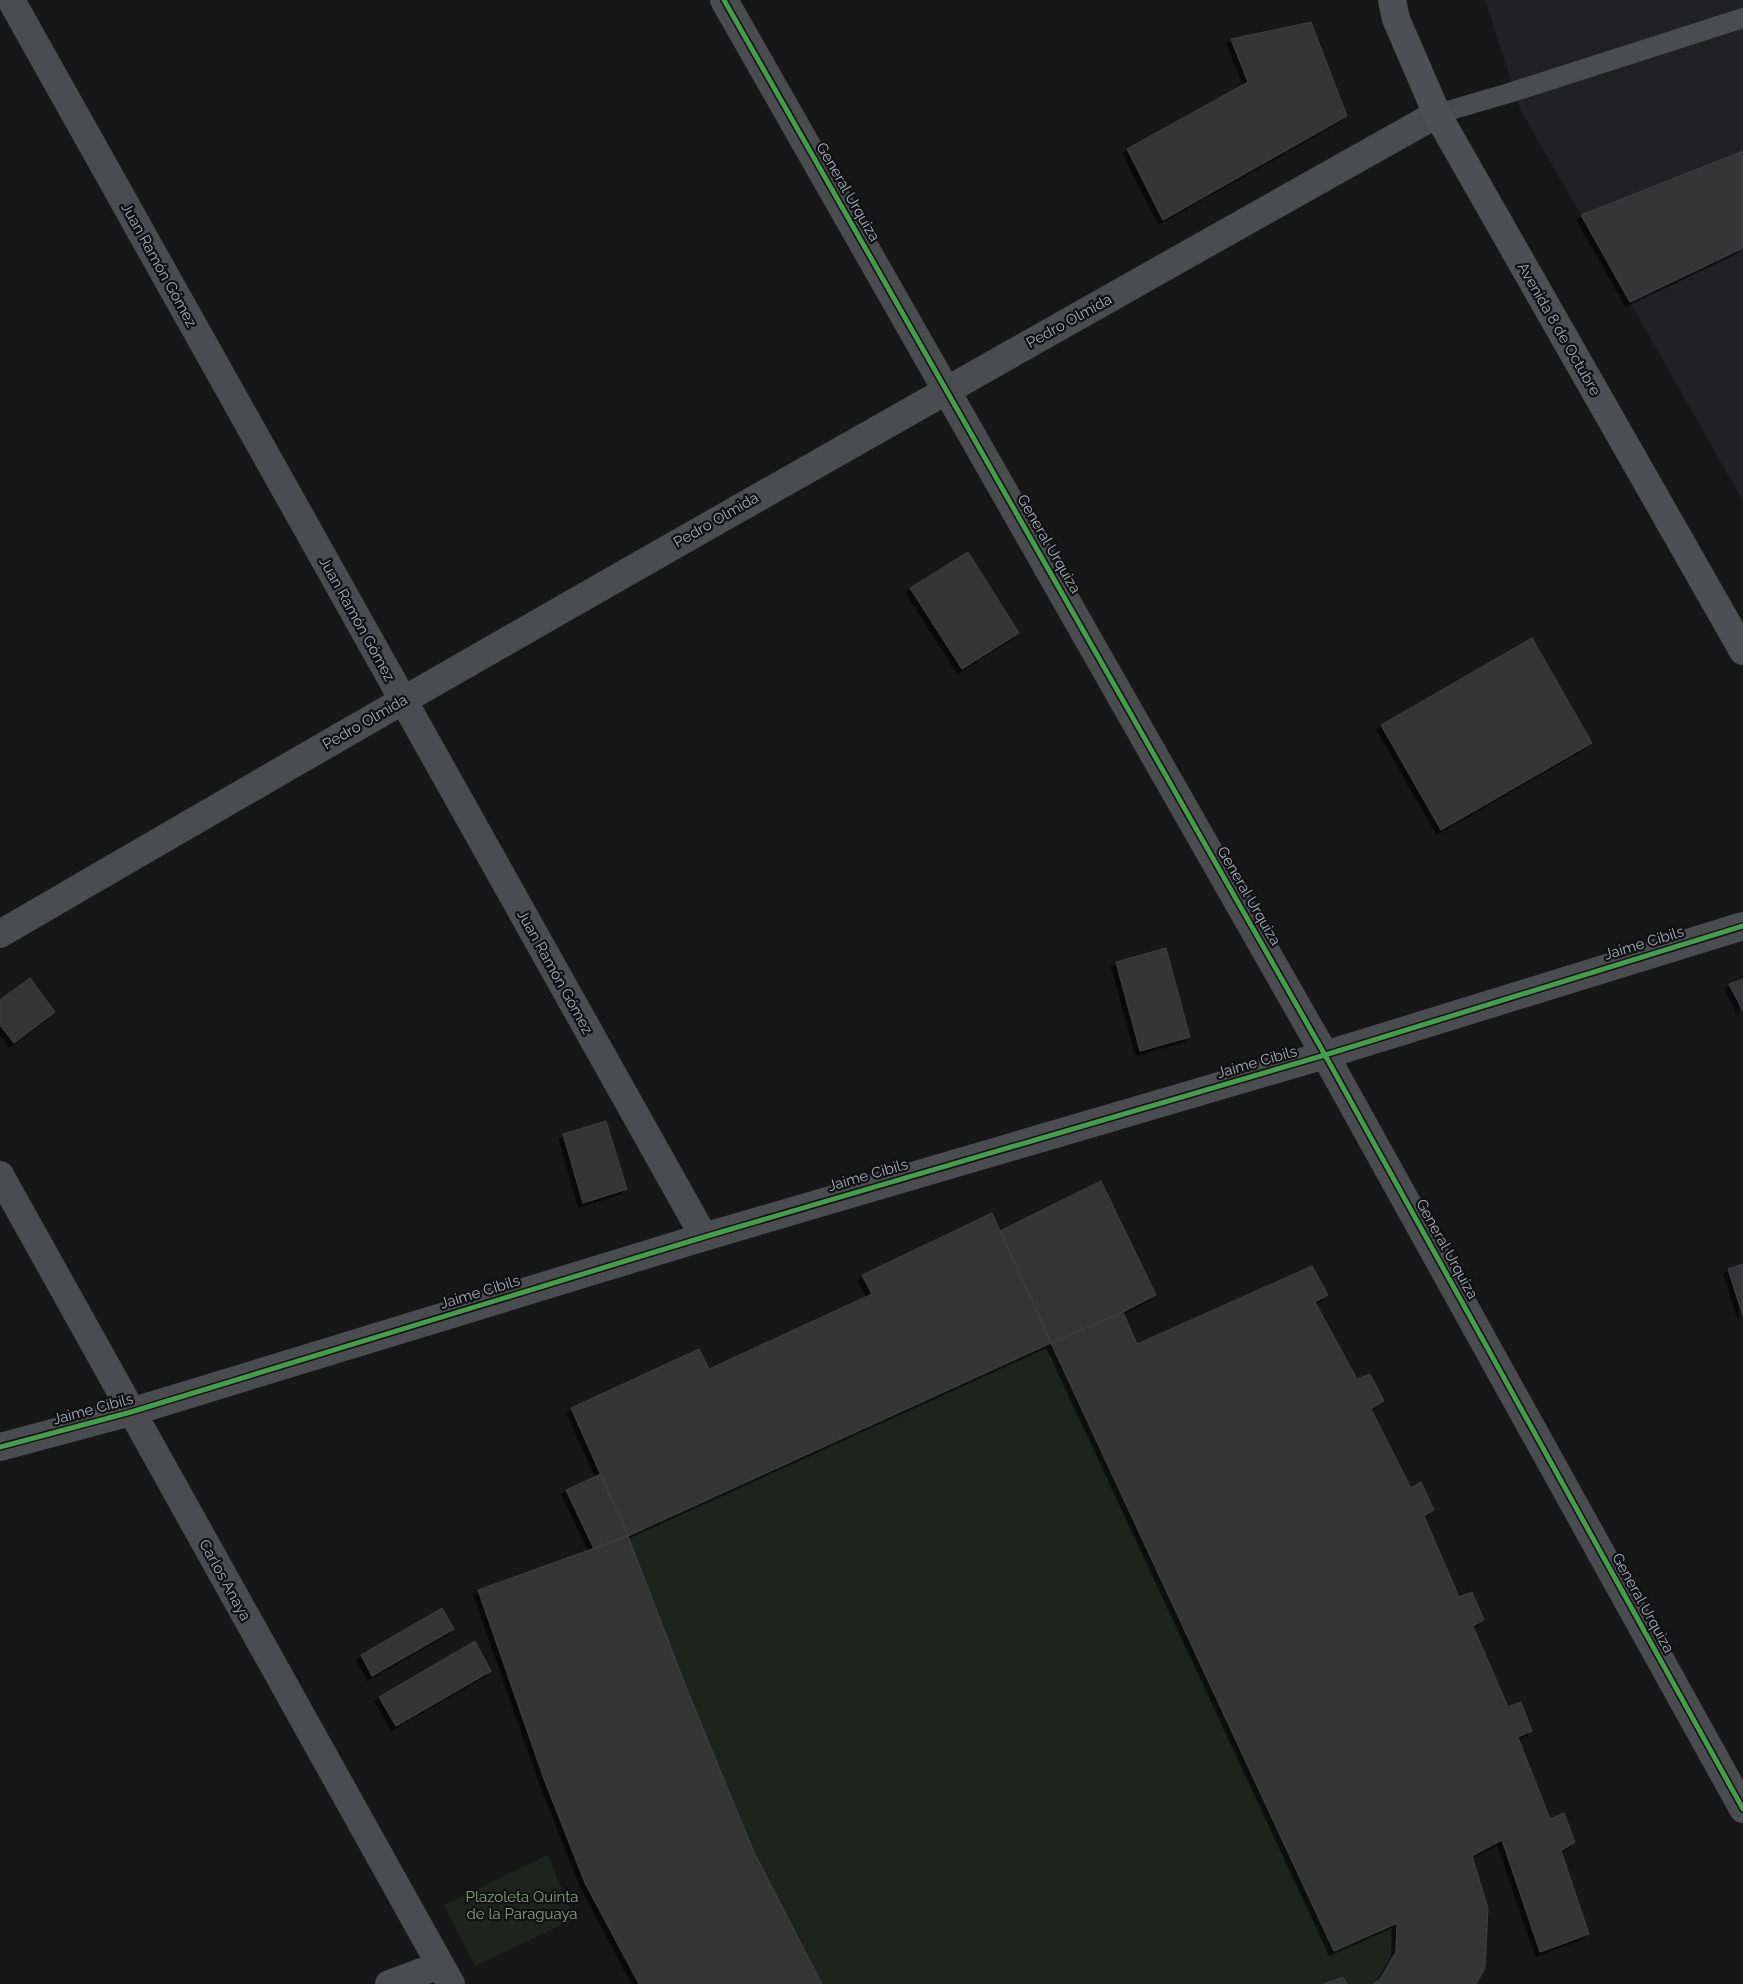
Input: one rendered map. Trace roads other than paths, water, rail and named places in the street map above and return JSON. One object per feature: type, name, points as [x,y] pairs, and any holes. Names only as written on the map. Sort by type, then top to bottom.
[{"type":"main road","name":"Avenida 8 de Octubre","points":[[1392,0],[1396,19],[1437,114],[1743,651]]},
{"type":"street","name":"Juan Ramón Gómez","points":[[11,0],[704,1237]]},
{"type":"street","name":"General Urquiza","points":[[724,0],[1325,1055],[1743,1809]]},
{"type":"street","name":"Pedro Olmida","points":[[0,934],[402,700],[946,389],[1437,114]]},
{"type":"street","name":"Jaime Cibils","points":[[0,1447],[130,1412],[704,1237],[1325,1055],[1743,926]]},
{"type":"street","name":"Carlos Anaya","points":[[0,1175],[130,1412],[445,1974]]},
{"type":"street","points":[[389,1984],[445,1974]]},
{"type":"lane","points":[[1437,114],[1509,94],[1743,18]]},
{"type":"park label","name":"Plazoleta Quinta de la Paraguaya","points":[[522,1906]]}]
